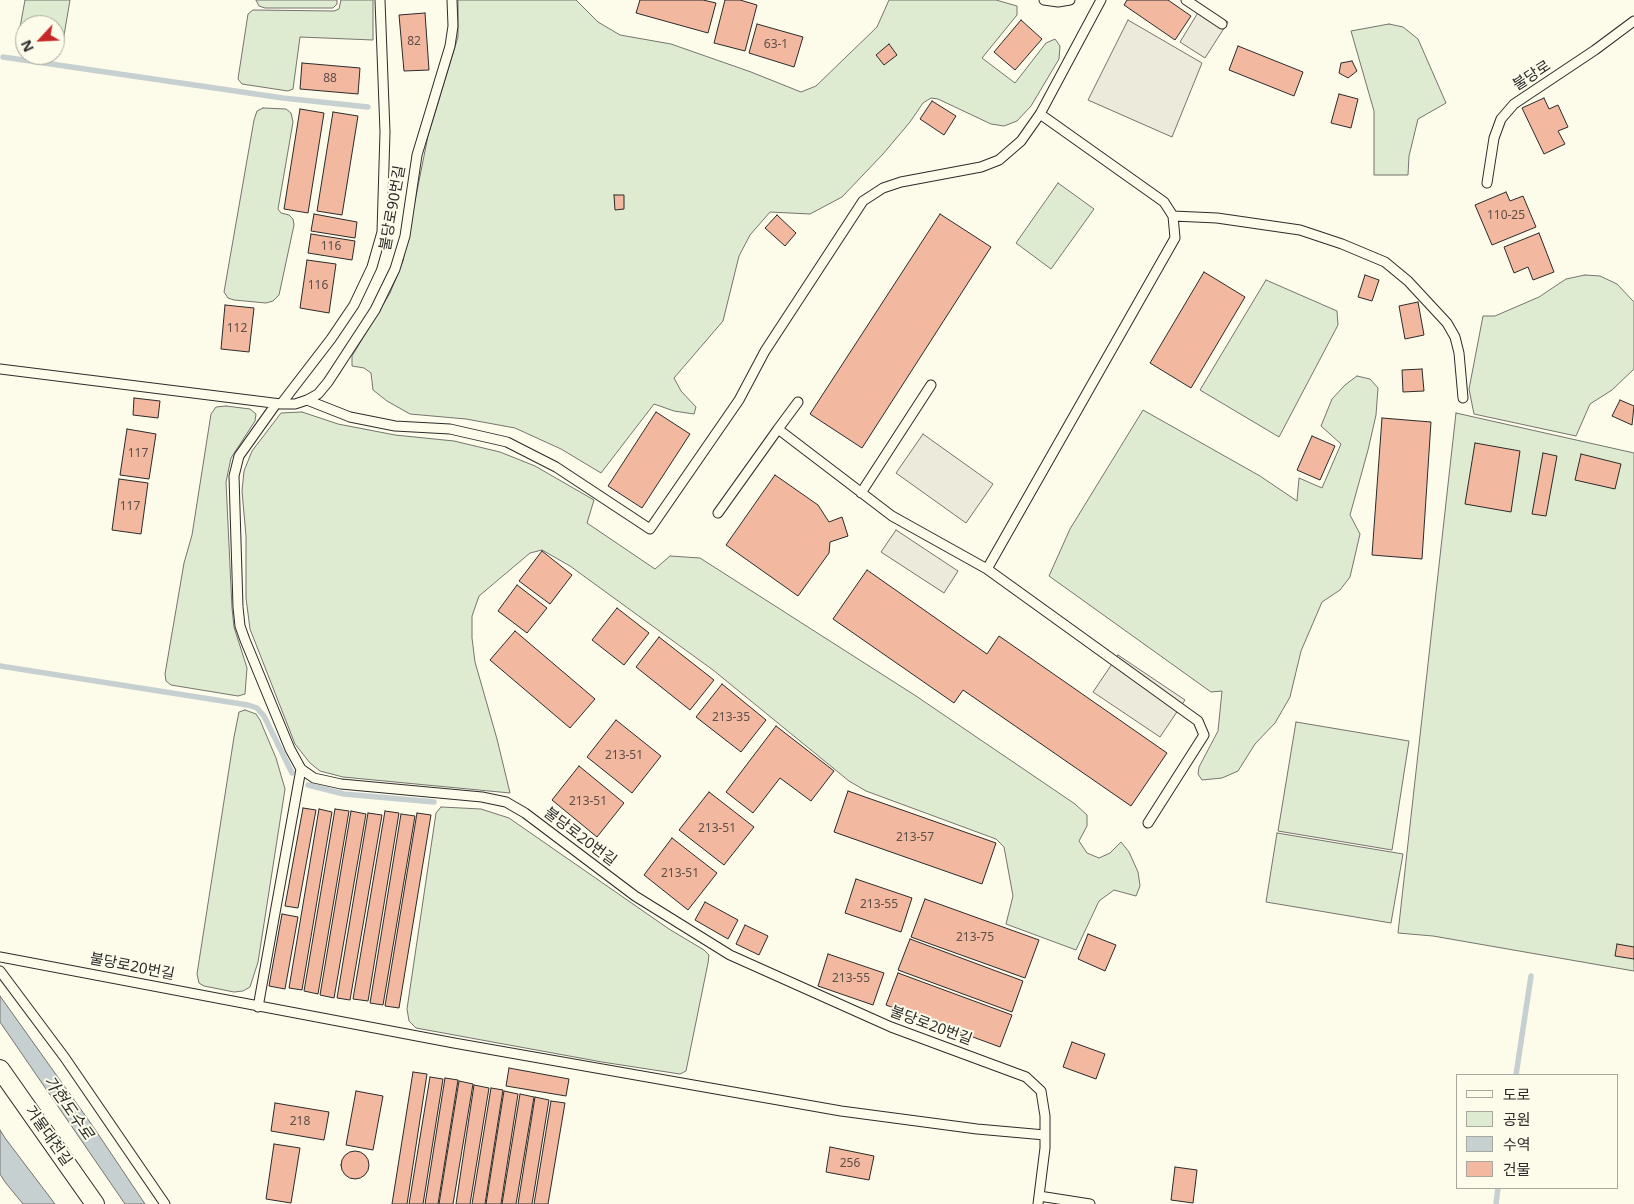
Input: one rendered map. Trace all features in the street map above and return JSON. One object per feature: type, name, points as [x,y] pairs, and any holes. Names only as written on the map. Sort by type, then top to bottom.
[{"type":"street","name":"거물대천길","points":[[0,1069],[96,1204]]},
{"type":"lane","points":[[258,1007],[301,769],[290,750],[240,626],[234,476],[240,456],[331,339],[354,305],[372,267],[382,232],[385,132],[380,0]]},
{"type":"lane","name":"불당로90번길","points":[[307,400],[318,394],[328,382],[375,310],[395,269],[405,236],[417,155],[450,46],[453,26],[452,0]]},
{"type":"lane","points":[[1044,0],[1058,2],[1070,0]]},
{"type":"lane","points":[[0,369],[279,404],[295,404],[307,400],[350,417],[394,426],[450,430],[507,442],[556,467],[650,528],[740,400],[765,351],[863,201],[883,188],[901,182],[981,167],[999,160],[1021,141],[1040,114],[1101,0]]},
{"type":"lane","points":[[1186,0],[1222,24]]},
{"type":"lane","name":"불당로","points":[[1486,183],[1494,138],[1501,119],[1514,104],[1595,50],[1634,21]]},
{"type":"lane","points":[[987,569],[1175,238],[1173,216],[1164,202],[1040,114]]},
{"type":"lane","points":[[1173,216],[1216,218],[1300,230],[1342,244],[1385,262],[1408,281],[1448,323],[1455,337],[1459,353],[1463,398]]},
{"type":"lane","points":[[861,493],[931,384]]},
{"type":"lane","points":[[718,513],[798,402]]},
{"type":"lane","points":[[778,430],[892,516],[987,569],[1198,721],[1204,735],[1148,823]]},
{"type":"lane","name":"불당로20번길","points":[[0,957],[258,1007],[841,1111],[977,1129],[1045,1135],[1046,1116],[1041,1091],[1026,1077],[891,1027],[730,955],[635,896],[532,819],[506,802],[482,797],[341,784],[314,778],[301,769]]},
{"type":"lane","points":[[0,971],[65,1058],[165,1204]]},
{"type":"lane","points":[[1045,1135],[1039,1200],[1090,1204]]},
{"type":"green space","points":[[25,0],[70,0],[65,29],[65,15],[22,15]]},
{"type":"green space","points":[[256,0],[337,0],[337,4],[333,8],[265,8],[259,6]]},
{"type":"green space","points":[[341,0],[373,0],[373,40],[300,37],[293,89],[288,91],[242,84],[238,79],[248,14],[253,10],[334,11],[339,9]]},
{"type":"green space","points":[[458,0],[576,0],[598,22],[620,35],[671,44],[801,92],[816,86],[877,27],[889,0],[996,0],[1017,6],[1017,15],[982,58],[1015,83],[1046,43],[1055,39],[1060,46],[1059,59],[1031,106],[1017,121],[1004,126],[991,124],[938,99],[931,98],[923,103],[883,154],[842,197],[810,214],[770,212],[750,235],[739,256],[723,321],[674,378],[681,391],[696,407],[694,414],[674,411],[654,404],[601,473],[561,449],[515,428],[466,419],[410,414],[387,401],[373,390],[371,373],[364,368],[352,366],[352,356],[390,293],[403,261],[428,136],[458,37]]},
{"type":"green space","points":[[1389,24],[1403,27],[1418,39],[1446,103],[1418,119],[1409,156],[1408,175],[1374,175],[1374,111],[1351,31]]},
{"type":"green space","points":[[263,108],[286,109],[291,113],[293,122],[278,209],[281,213],[289,215],[293,219],[294,225],[279,295],[273,301],[266,303],[234,300],[228,298],[224,292],[254,120],[257,111]]},
{"type":"green space","points":[[1058,183],[1094,209],[1051,269],[1016,243]]},
{"type":"green space","points":[[1585,275],[1600,276],[1617,284],[1634,302],[1634,369],[1612,390],[1590,404],[1576,436],[1474,414],[1469,389],[1483,316],[1495,316],[1539,297],[1566,279]]},
{"type":"green space","points":[[1266,280],[1337,311],[1338,325],[1279,437],[1200,390]]},
{"type":"green space","points":[[1357,376],[1370,379],[1378,388],[1376,415],[1350,515],[1360,534],[1350,577],[1340,590],[1322,602],[1301,651],[1290,697],[1275,723],[1255,744],[1238,771],[1222,778],[1202,780],[1198,774],[1199,767],[1218,731],[1222,691],[1211,692],[1049,576],[1070,529],[1143,410],[1260,476],[1297,501],[1299,478],[1322,488],[1341,444],[1321,426],[1332,399],[1345,385]]},
{"type":"green space","points":[[226,406],[250,409],[256,414],[255,421],[231,458],[226,482],[234,627],[247,668],[245,694],[238,696],[171,685],[166,681],[165,674],[184,563],[192,535],[211,414],[216,407]]},
{"type":"green space","points":[[302,412],[338,424],[395,435],[454,441],[500,452],[535,466],[594,500],[587,523],[655,569],[670,556],[700,558],[916,696],[1075,804],[1087,815],[1087,826],[1079,841],[1087,853],[1099,858],[1110,853],[1121,842],[1129,852],[1138,872],[1140,886],[1136,896],[1114,890],[1099,901],[1076,950],[1006,924],[1013,896],[1004,847],[996,839],[866,791],[849,781],[713,670],[570,566],[542,550],[530,553],[479,596],[472,616],[475,662],[510,793],[343,777],[320,771],[310,763],[295,744],[250,629],[246,598],[246,536],[242,491],[244,471],[252,451],[281,413]]},
{"type":"green space","points":[[1456,413],[1634,453],[1634,971],[1433,936],[1398,933]]},
{"type":"green space","points":[[245,710],[256,714],[260,720],[276,758],[285,789],[258,962],[250,987],[243,991],[234,992],[204,986],[199,983],[197,974],[234,737],[239,712]]},
{"type":"green space","points":[[1296,722],[1409,741],[1392,850],[1278,831]]},
{"type":"green space","points":[[441,807],[481,809],[509,818],[709,955],[686,1071],[680,1074],[602,1062],[416,1028],[409,1021],[407,1009],[436,813]]},
{"type":"green space","points":[[1277,833],[1403,854],[1391,923],[1266,902]]},
{"type":"shaded area","points":[[1202,6],[1228,22],[1205,58],[1180,42]]},
{"type":"shaded area","points":[[1128,20],[1202,63],[1172,137],[1088,100]]},
{"type":"shaded area","points":[[923,434],[993,484],[966,523],[896,473]]},
{"type":"shaded area","points":[[896,530],[958,571],[944,593],[881,552]]},
{"type":"shaded area","points":[[1118,655],[1185,700],[1160,737],[1093,692]]},
{"type":"water","name":"가현도수로","points":[[0,996],[92,1125],[145,1204],[125,1204],[0,1022]]},
{"type":"water","points":[[0,1130],[55,1204],[23,1204],[5,1182],[0,1174]]},
{"type":"building","points":[[640,0],[703,0],[716,3],[708,33],[636,13]]},
{"type":"building","points":[[725,0],[740,0],[757,5],[745,51],[714,43]]},
{"type":"building","points":[[1127,0],[1168,0],[1191,16],[1175,40],[1124,5]]},
{"type":"building","points":[[425,13],[429,70],[404,71],[399,15]]},
{"type":"building","points":[[1021,20],[1042,39],[1015,70],[994,52]]},
{"type":"building","points":[[757,24],[803,37],[794,67],[749,53]]},
{"type":"building","points":[[889,44],[897,55],[884,65],[876,55]]},
{"type":"building","points":[[1238,46],[1303,72],[1294,96],[1229,70]]},
{"type":"building","points":[[1352,61],[1357,71],[1348,78],[1339,73],[1341,63]]},
{"type":"building","points":[[302,63],[360,68],[358,94],[300,89]]},
{"type":"building","points":[[1339,94],[1358,99],[1351,128],[1331,123]]},
{"type":"building","points":[[1544,98],[1549,109],[1558,105],[1568,127],[1558,131],[1565,144],[1544,154],[1522,108]]},
{"type":"building","points":[[932,101],[956,116],[944,135],[920,119]]},
{"type":"building","points":[[300,109],[324,113],[308,213],[284,209]]},
{"type":"building","points":[[333,112],[358,116],[342,215],[317,211]]},
{"type":"building","points":[[1506,192],[1510,201],[1523,196],[1536,227],[1492,245],[1475,205]]},
{"type":"building","points":[[614,195],[624,195],[624,209],[615,210]]},
{"type":"building","points":[[314,214],[357,222],[355,238],[311,231]]},
{"type":"building","points":[[940,214],[991,247],[862,448],[810,414]]},
{"type":"building","points":[[777,215],[796,233],[785,246],[765,228]]},
{"type":"building","points":[[1539,233],[1554,272],[1533,280],[1528,267],[1514,273],[1504,247]]},
{"type":"building","points":[[311,234],[355,241],[352,260],[308,253]]},
{"type":"building","points":[[307,260],[336,264],[329,313],[300,308]]},
{"type":"building","points":[[1204,272],[1245,297],[1191,388],[1150,363]]},
{"type":"building","points":[[1365,275],[1379,280],[1372,301],[1358,297]]},
{"type":"building","points":[[1418,302],[1424,335],[1405,339],[1399,306]]},
{"type":"building","points":[[225,305],[254,308],[249,352],[221,349]]},
{"type":"building","points":[[1422,369],[1424,391],[1403,392],[1402,370]]},
{"type":"building","points":[[134,398],[160,401],[158,418],[133,415]]},
{"type":"building","points":[[1620,400],[1634,406],[1632,425],[1612,416]]},
{"type":"building","points":[[656,412],[690,434],[642,508],[608,486]]},
{"type":"building","points":[[1382,418],[1431,422],[1422,559],[1372,555]]},
{"type":"building","points":[[127,429],[156,434],[149,479],[120,475]]},
{"type":"building","points":[[1312,436],[1335,446],[1320,480],[1297,470]]},
{"type":"building","points":[[1475,443],[1520,451],[1511,512],[1465,504]]},
{"type":"building","points":[[1543,453],[1557,456],[1546,516],[1532,514]]},
{"type":"building","points":[[1581,454],[1621,464],[1615,489],[1575,480]]},
{"type":"building","points":[[775,475],[818,505],[829,522],[842,517],[848,536],[830,542],[829,553],[798,596],[726,545]]},
{"type":"building","points":[[119,479],[148,483],[141,534],[112,530]]},
{"type":"building","points":[[542,551],[572,575],[550,604],[519,581]]},
{"type":"building","points":[[867,570],[987,654],[999,636],[1167,753],[1131,806],[963,690],[954,703],[833,619]]},
{"type":"building","points":[[517,585],[547,608],[527,633],[498,611]]},
{"type":"building","points":[[617,608],[649,633],[624,665],[592,640]]},
{"type":"building","points":[[515,631],[595,699],[570,728],[490,660]]},
{"type":"building","points":[[659,637],[714,680],[690,710],[636,667]]},
{"type":"building","points":[[722,684],[766,720],[741,752],[696,717]]},
{"type":"building","points":[[616,720],[661,756],[632,793],[587,757]]},
{"type":"building","points":[[776,726],[834,771],[811,801],[780,778],[753,813],[726,792]]},
{"type":"building","points":[[579,766],[624,803],[597,837],[552,800]]},
{"type":"building","points":[[848,791],[996,843],[982,884],[834,832]]},
{"type":"building","points":[[709,792],[754,827],[724,865],[679,830]]},
{"type":"building","points":[[303,808],[316,810],[298,908],[285,906]]},
{"type":"building","points":[[319,809],[332,812],[302,990],[289,988]]},
{"type":"building","points":[[335,809],[349,811],[318,994],[304,991]]},
{"type":"building","points":[[351,811],[366,814],[334,998],[320,995]]},
{"type":"building","points":[[385,811],[399,813],[368,1001],[353,999]]},
{"type":"building","points":[[368,813],[382,815],[350,1000],[337,998]]},
{"type":"building","points":[[417,813],[431,815],[399,1008],[385,1006]]},
{"type":"building","points":[[401,814],[415,816],[383,1005],[370,1003]]},
{"type":"building","points":[[672,838],[717,873],[688,910],[644,875]]},
{"type":"building","points":[[856,879],[912,898],[901,932],[845,913]]},
{"type":"building","points":[[925,899],[1039,940],[1025,978],[911,937]]},
{"type":"building","points":[[705,902],[738,920],[728,939],[695,920]]},
{"type":"building","points":[[282,914],[298,917],[285,989],[269,986]]},
{"type":"building","points":[[745,925],[768,936],[759,955],[736,944]]},
{"type":"building","points":[[1088,934],[1116,945],[1105,971],[1078,959]]},
{"type":"building","points":[[910,939],[1023,981],[1012,1012],[898,970]]},
{"type":"building","points":[[1617,944],[1634,947],[1634,959],[1615,956]]},
{"type":"building","points":[[828,954],[884,973],[873,1005],[818,986]]},
{"type":"building","points":[[898,973],[1012,1015],[1000,1047],[886,1005]]},
{"type":"building","points":[[1072,1042],[1105,1054],[1096,1079],[1063,1067]]},
{"type":"building","points":[[509,1068],[569,1079],[566,1096],[506,1086]]},
{"type":"building","points":[[413,1072],[427,1074],[407,1204],[392,1204]]},
{"type":"building","points":[[430,1077],[443,1079],[423,1204],[409,1204]]},
{"type":"building","points":[[445,1078],[458,1080],[438,1204],[425,1204]]},
{"type":"building","points":[[459,1081],[473,1084],[453,1204],[439,1204]]},
{"type":"building","points":[[474,1085],[489,1088],[470,1204],[456,1204]]},
{"type":"building","points":[[491,1088],[503,1090],[485,1204],[472,1204]]},
{"type":"building","points":[[356,1091],[383,1096],[373,1150],[346,1145]]},
{"type":"building","points":[[504,1091],[518,1094],[501,1204],[486,1204]]},
{"type":"building","points":[[520,1094],[534,1097],[516,1204],[502,1204]]},
{"type":"building","points":[[535,1097],[549,1100],[532,1204],[518,1204]]},
{"type":"building","points":[[551,1101],[565,1103],[548,1204],[534,1204]]},
{"type":"building","points":[[275,1103],[329,1112],[324,1140],[271,1131]]},
{"type":"building","points":[[274,1144],[300,1148],[291,1203],[266,1199]]},
{"type":"building","points":[[830,1147],[874,1156],[869,1180],[826,1172]]},
{"type":"building","points":[[355,1151],[365,1155],[369,1165],[365,1175],[355,1179],[345,1175],[341,1165],[345,1155]]},
{"type":"building","points":[[1175,1167],[1197,1170],[1193,1203],[1171,1200]]},
{"type":"waterway","points":[[3,57],[283,98],[368,107]]},
{"type":"waterway","points":[[0,666],[248,705],[257,708],[264,716],[292,773]]},
{"type":"waterway","points":[[308,785],[344,794],[434,802]]},
{"type":"waterway","points":[[1516,1074],[1531,976]]},
{"type":"waterway","points":[[1496,1204],[1498,1189]]}]
